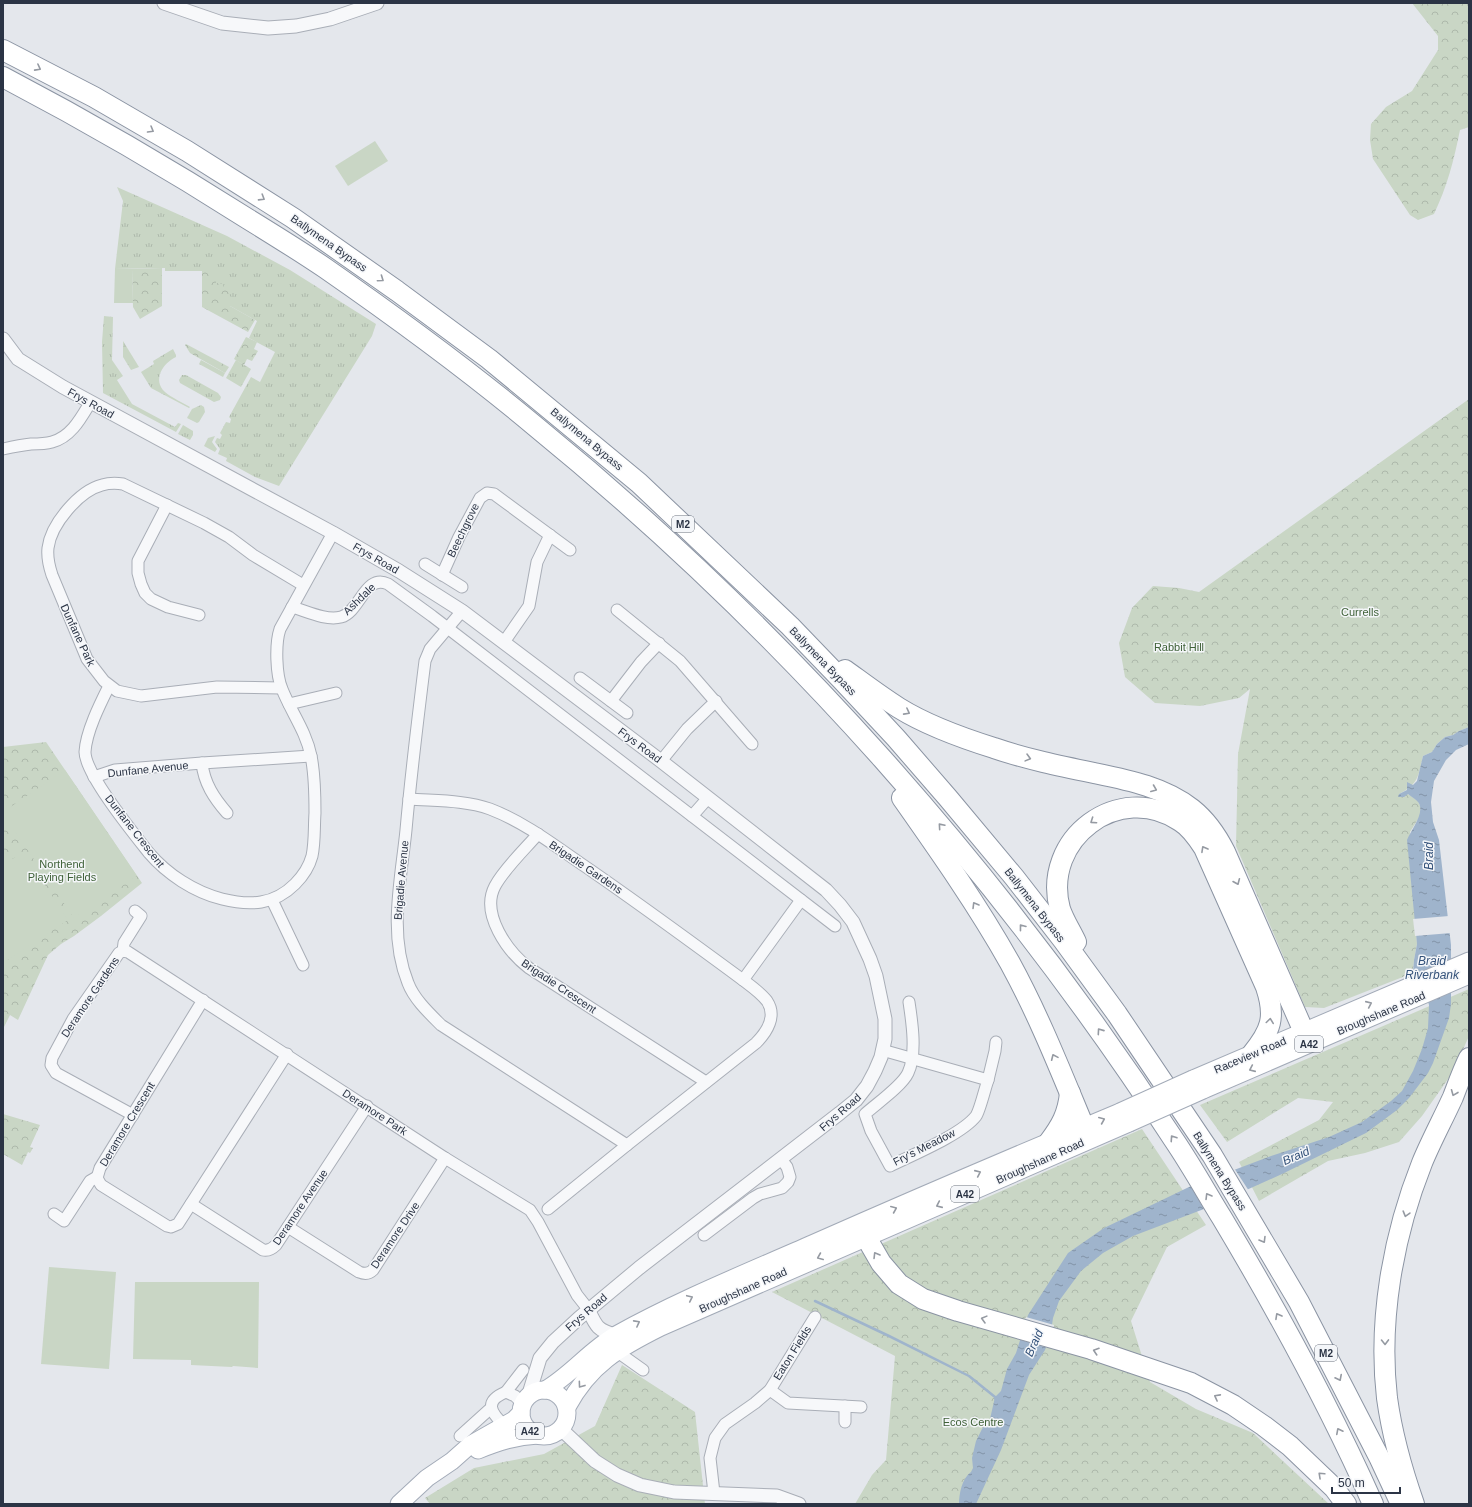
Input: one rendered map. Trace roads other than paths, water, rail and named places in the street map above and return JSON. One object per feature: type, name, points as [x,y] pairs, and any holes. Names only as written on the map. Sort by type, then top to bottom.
[{"type":"highway","name":"Ballymena Bypass","points":[[3,50],[94,97],[187,151],[293,218],[403,295],[489,359],[639,483],[790,626],[896,738],[948,798],[1014,877],[1117,1014],[1215,1161],[1299,1302],[1401,1504]]},
{"type":"highway","name":"Ballymena Bypass","points":[[3,77],[72,113],[178,174],[321,265],[444,354],[536,427],[642,517],[734,604],[808,678],[900,779],[965,854],[1072,991],[1116,1054],[1176,1142],[1270,1301],[1316,1385],[1354,1461],[1373,1504]]},
{"type":"highway","points":[[790,626],[874,691],[900,709],[927,722],[994,749],[1047,763],[1138,783],[1168,795],[1192,809],[1216,835],[1225,852],[1306,1038]]},
{"type":"highway","points":[[808,678],[895,789],[972,901],[1010,964],[1037,1018],[1087,1133]]},
{"type":"highway","points":[[1117,1014],[1064,918],[1058,897],[1060,864],[1067,848],[1079,832],[1094,819],[1110,812],[1127,808],[1146,808],[1163,812],[1180,821],[1194,832],[1204,848],[1266,987],[1270,998],[1271,1012],[1269,1028],[1259,1046],[1252,1054]]},
{"type":"highway","points":[[1414,1504],[1404,1476],[1387,1398],[1385,1335],[1389,1291],[1396,1247],[1420,1170],[1469,1058]]},
{"type":"highway","points":[[1049,1142],[1058,1130],[1067,1112],[1070,1093]]},
{"type":"highway","points":[[866,1237],[881,1263],[899,1284],[923,1299],[958,1311],[1060,1340],[1191,1383],[1233,1405],[1290,1446],[1334,1488],[1346,1504]]},
{"type":"main road","name":"Broughshane Road","points":[[1415,991],[1462,970]]},
{"type":"main road","name":"Raceview Road","points":[[1198,1085],[1252,1054],[1306,1038],[1415,991]]},
{"type":"main road","name":"Broughshane Road","points":[[531,1399],[558,1382],[593,1351],[612,1343],[661,1327],[866,1237],[1087,1133],[1306,1038]]},
{"type":"main road","name":"Broughshane Road","points":[[567,1407],[583,1381],[598,1365],[612,1343],[654,1314],[1049,1142],[1087,1133]]},
{"type":"main road","points":[[866,1237],[867,1225],[873,1218]]},
{"type":"main road","points":[[531,1399],[552,1391],[564,1400],[567,1407]]},
{"type":"main road","name":"A42","points":[[399,1504],[427,1478],[452,1461],[470,1445],[504,1425],[531,1399]]},
{"type":"main road","name":"A42","points":[[531,1399],[522,1421],[531,1432],[538,1436]]},
{"type":"main road","name":"A42","points":[[452,1461],[501,1441],[525,1436],[550,1436],[561,1429],[567,1419],[567,1407]]},
{"type":"street","points":[[164,3],[222,23],[268,28],[296,26],[330,19],[377,3]]},
{"type":"street","name":"Frys Road","points":[[3,339],[18,358],[63,387],[90,403],[333,533],[399,571],[462,611],[661,761],[826,890],[853,922],[870,959],[886,1019],[885,1038],[882,1050],[875,1072],[867,1086],[856,1100],[588,1309],[548,1348],[529,1370],[531,1399]]},
{"type":"street","name":"Frys Road","points":[[3,356],[18,358]]},
{"type":"street","points":[[3,449],[23,445],[50,443],[58,440],[81,419],[90,403]]},
{"type":"street","name":"Dunfane Park","points":[[281,688],[217,687],[141,696],[121,692],[109,686],[95,671],[87,658],[52,575],[48,556],[50,539],[59,522],[70,507],[83,495],[101,485],[112,483],[123,484],[204,523],[229,537],[254,555],[303,585]]},
{"type":"street","name":"Beechgrove","points":[[442,575],[459,537],[480,498],[484,494],[493,494],[570,550]]},
{"type":"street","points":[[167,506],[138,560],[140,584],[145,593],[151,599],[168,607],[199,615]]},
{"type":"street","points":[[281,688],[278,666],[278,638],[280,629],[333,533]]},
{"type":"street","points":[[504,642],[530,606],[538,560],[550,535]]},
{"type":"street","points":[[425,564],[462,588]]},
{"type":"street","name":"Frys Road","points":[[380,581],[388,584],[447,628],[835,926]]},
{"type":"street","name":"Ashdale","points":[[292,607],[327,617],[340,617],[353,608],[372,584],[380,581]]},
{"type":"street","points":[[617,610],[659,643],[680,662],[716,701],[752,744]]},
{"type":"street","name":"Brigadie Avenue","points":[[462,611],[430,649],[426,659],[396,922],[399,950],[408,983],[423,1007],[441,1025],[627,1145]]},
{"type":"street","points":[[611,700],[637,667],[659,643]]},
{"type":"street","points":[[580,678],[627,713]]},
{"type":"street","name":"Dunfane Crescent","points":[[109,686],[94,718],[86,750],[86,759],[94,776],[139,841],[166,871],[188,884],[219,898],[250,903],[272,900],[287,891],[304,874],[312,856],[314,846],[315,786],[311,756],[306,734],[281,688]]},
{"type":"street","points":[[289,704],[336,693]]},
{"type":"street","points":[[661,761],[687,729],[716,701]]},
{"type":"street","name":"Dunfane Avenue","points":[[94,776],[115,770],[311,756]]},
{"type":"street","name":"Dunfane Avenue","points":[[202,763],[204,776],[210,792],[227,813]]},
{"type":"street","name":"Brigadie Gardens","points":[[409,798],[464,804],[489,809],[508,817],[538,834],[637,902],[743,980],[759,993],[768,1003],[770,1014],[768,1028],[753,1046],[548,1209]]},
{"type":"street","points":[[692,816],[708,798]]},
{"type":"street","name":"Brigadie Crescent","points":[[538,834],[501,876],[493,890],[491,901],[492,912],[504,942],[512,953],[530,968],[706,1082]]},
{"type":"street","points":[[272,900],[303,965]]},
{"type":"street","points":[[743,980],[801,900]]},
{"type":"street","points":[[123,951],[124,943],[142,916],[135,910]]},
{"type":"street","name":"Deramore Park","points":[[123,951],[128,952],[445,1158],[532,1212],[577,1295],[588,1309]]},
{"type":"street","name":"Deramore Gardens","points":[[123,951],[119,953],[73,1019],[52,1058],[51,1064],[52,1069],[56,1073],[133,1115]]},
{"type":"street","name":"Deramore Crescent","points":[[203,1000],[100,1168],[97,1177],[101,1184],[168,1226],[171,1227],[178,1224],[287,1054]]},
{"type":"street","name":"Fry's Meadow","points":[[909,1002],[912,1026],[912,1059],[908,1074],[865,1114],[871,1131],[890,1166],[960,1129],[976,1115],[988,1080],[996,1042]]},
{"type":"street","points":[[882,1050],[988,1080]]},
{"type":"street","name":"Deramore Avenue","points":[[191,1204],[263,1250],[271,1249],[276,1245],[367,1106]]},
{"type":"street","name":"Deramore Drive","points":[[288,1227],[359,1272],[366,1274],[373,1270],[445,1158]]},
{"type":"street","points":[[704,1235],[756,1196],[786,1185],[790,1177],[780,1159]]},
{"type":"street","points":[[54,1214],[64,1221],[90,1181],[97,1177]]},
{"type":"street","points":[[588,1309],[597,1327],[612,1343],[643,1370]]},
{"type":"street","name":"Eaton Fields","points":[[714,1494],[710,1458],[715,1438],[725,1424],[770,1390],[815,1317]]},
{"type":"street","points":[[504,1425],[494,1416],[491,1408],[492,1401],[506,1392],[529,1370]]},
{"type":"street","name":"Eaton Fields","points":[[770,1390],[788,1403],[861,1407]]},
{"type":"street","points":[[506,1392],[515,1396],[531,1399]]},
{"type":"street","points":[[845,1406],[845,1422]]},
{"type":"street","points":[[460,1436],[491,1408]]},
{"type":"street","points":[[561,1429],[595,1461],[617,1475],[640,1484],[662,1490],[714,1494],[777,1496],[799,1504]]},
{"type":"water","name":"Braid Riverbank","points":[[1469,727],[1469,744],[1456,750],[1446,760],[1434,781],[1431,802],[1433,822],[1439,840],[1451,945],[1451,1004],[1449,1018],[1428,1073],[1409,1098],[1397,1110],[1366,1133],[1282,1174],[1204,1209],[1133,1236],[1103,1253],[1081,1271],[1059,1301],[1045,1350],[1029,1375],[1001,1450],[976,1504],[959,1504],[960,1491],[963,1482],[973,1468],[972,1458],[976,1441],[982,1429],[990,1419],[995,1397],[1001,1391],[1007,1369],[1016,1353],[1028,1315],[1068,1253],[1104,1228],[1189,1187],[1271,1156],[1329,1137],[1362,1122],[1402,1091],[1413,1071],[1422,1049],[1428,1028],[1429,1005],[1425,991],[1413,973],[1417,944],[1407,840],[1419,816],[1420,806],[1417,801],[1408,794],[1404,797],[1398,797],[1399,794],[1407,790],[1407,782],[1413,785],[1417,781],[1423,756],[1432,752],[1437,744],[1445,737],[1453,735]]},
{"type":"waterway","points":[[815,1301],[969,1376],[995,1397],[996,1400]]},
{"type":"park label","name":"Currells","points":[[1360,612]]},
{"type":"park label","name":"Rabbit Hill","points":[[1179,647]]},
{"type":"park label","name":"Northend Playing Fields","points":[[62,870]]},
{"type":"park label","name":"Ecos Centre","points":[[973,1422]]},
{"type":"water label","name":"Braid","points":[[1429,856]]},
{"type":"water label","name":"Braid","points":[[1296,1156]]},
{"type":"water label","name":"Braid","points":[[1034,1343]]}]
